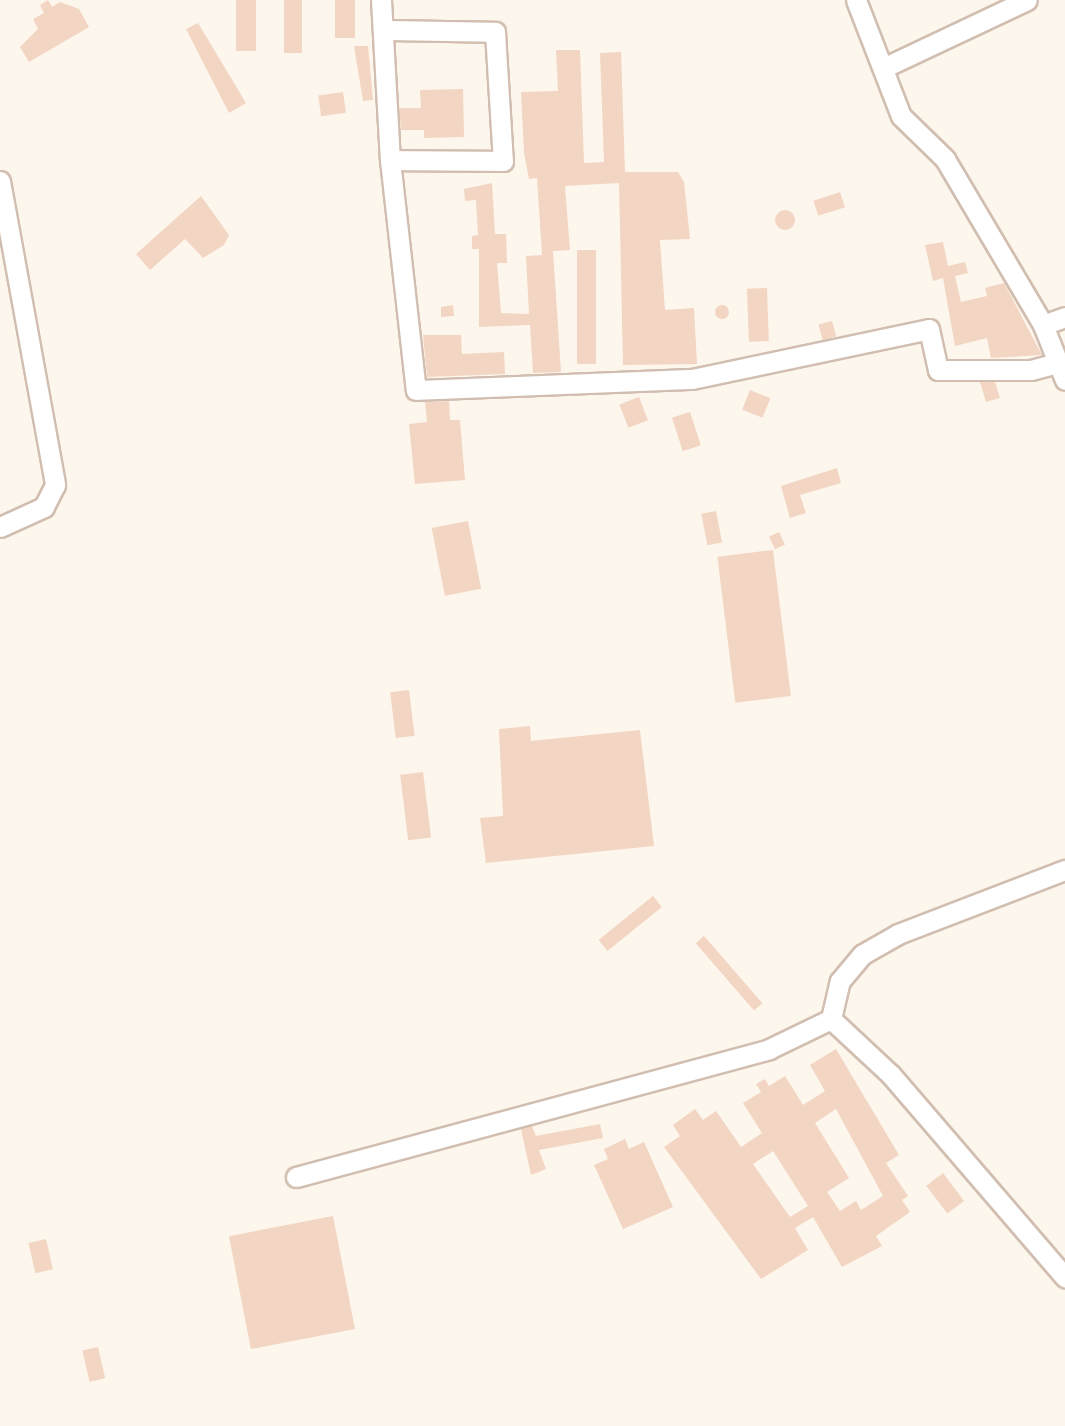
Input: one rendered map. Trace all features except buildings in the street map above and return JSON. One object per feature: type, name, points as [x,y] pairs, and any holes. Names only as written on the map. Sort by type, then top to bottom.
[{"type":"street","points":[[381,0],[390,160],[416,390],[692,379],[929,328],[938,370],[1062,371],[1043,325],[944,159],[901,116],[856,0]]},
{"type":"street","points":[[883,68],[1027,0]]},
{"type":"street","points":[[383,30],[495,32],[503,161],[390,160]]},
{"type":"street","points":[[0,181],[55,485],[44,507],[0,527]]},
{"type":"street","points":[[1043,325],[1065,317]]},
{"type":"street","points":[[831,1019],[840,981],[863,954],[898,934],[1065,870]]},
{"type":"street","points":[[296,1177],[769,1049],[831,1019]]},
{"type":"street","points":[[831,1019],[891,1075],[1065,1276]]}]
